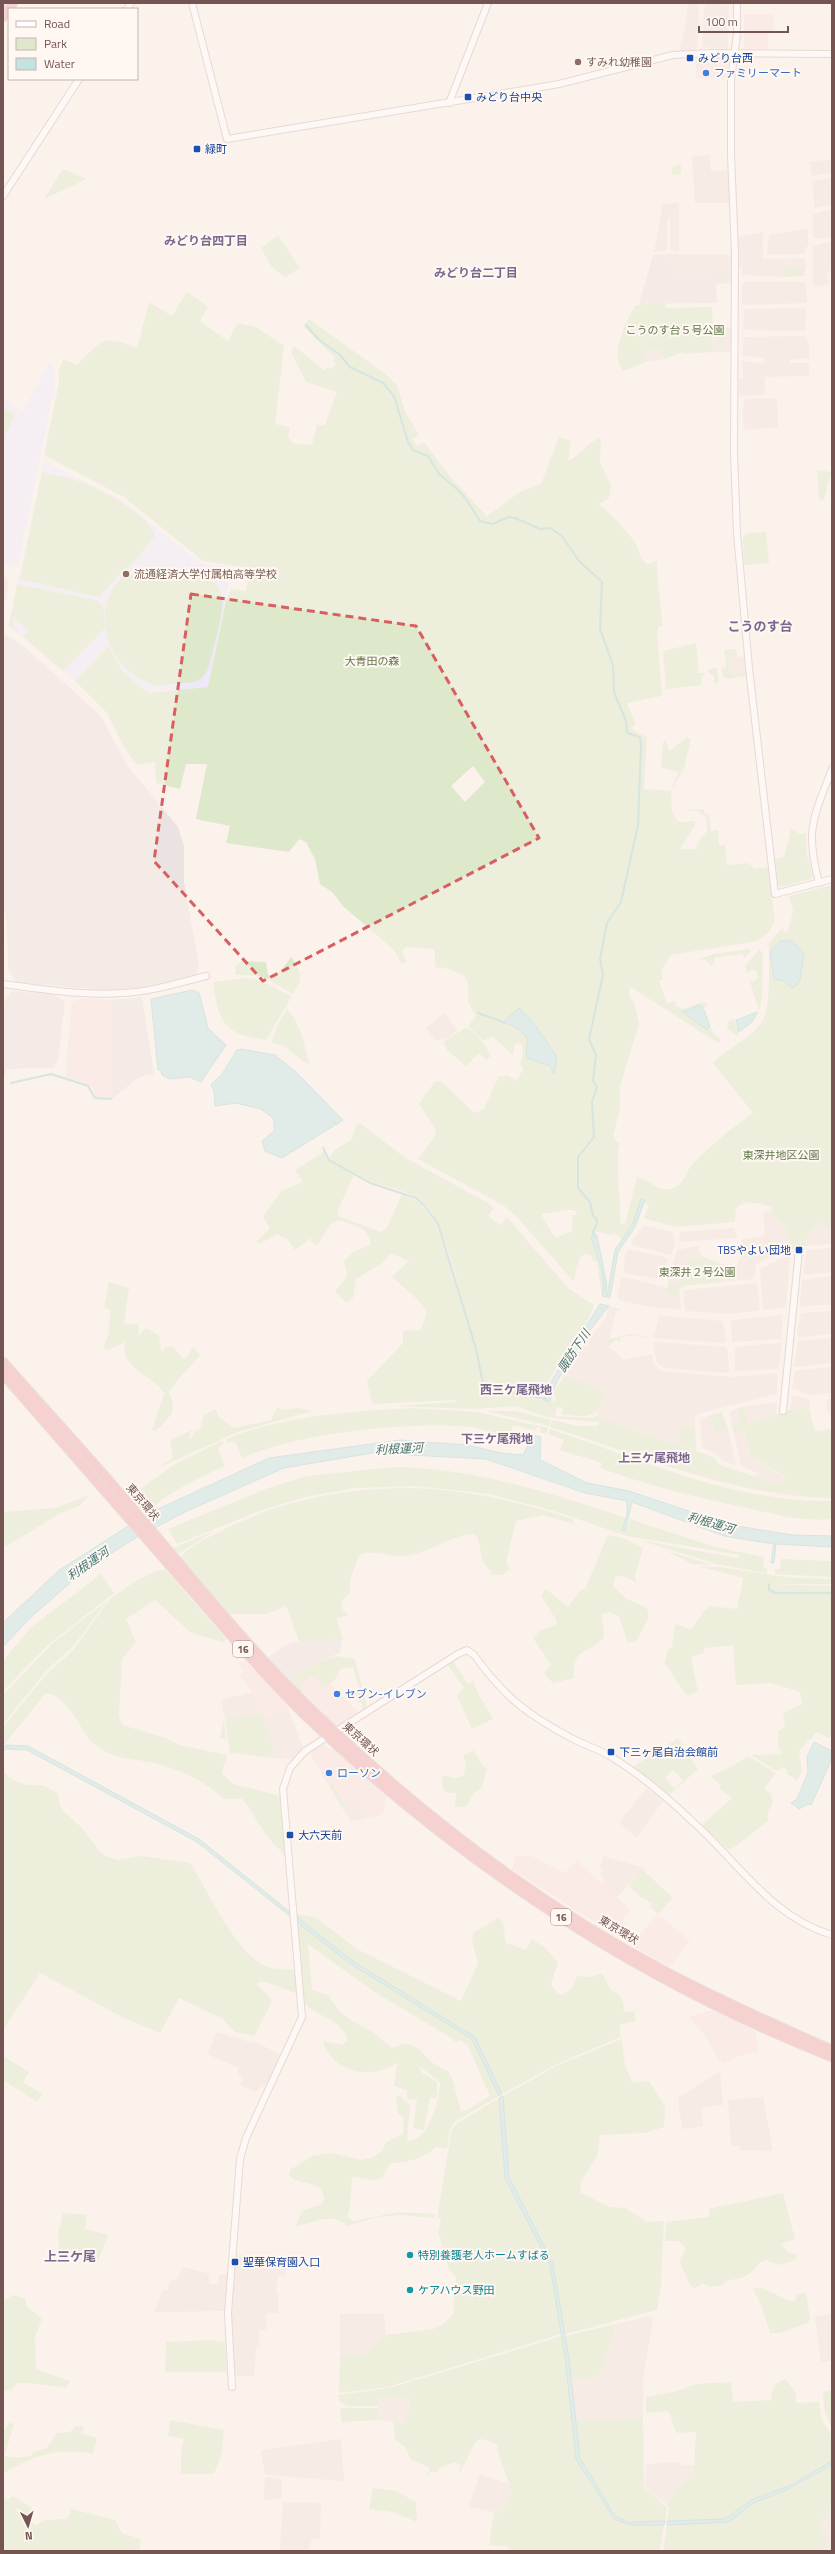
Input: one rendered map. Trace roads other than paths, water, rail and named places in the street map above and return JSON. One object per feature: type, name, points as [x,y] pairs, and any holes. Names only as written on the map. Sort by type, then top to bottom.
[{"type":"highway","name":"東京環状","points":[[3,1362],[166,1555],[332,1734],[392,1793],[462,1849],[518,1890],[590,1936],[664,1979],[758,2026],[832,2057]]},
{"type":"highway","name":"東京環状","points":[[3,1374],[113,1492]]},
{"type":"highway","name":"東京環状","points":[[332,1734],[422,1809],[472,1848],[604,1936],[667,1973],[757,2018],[832,2050]]},
{"type":"street","points":[[192,3],[227,139],[559,84],[673,55],[734,52],[832,54]]},
{"type":"street","points":[[449,103],[488,3]]},
{"type":"street","points":[[737,3],[731,80],[731,154],[735,266],[734,453],[737,533],[749,668],[775,894],[832,880]]},
{"type":"street","points":[[3,196],[78,80]]},
{"type":"street","points":[[819,883],[812,852],[810,834],[814,817],[832,769]]},
{"type":"street","points":[[3,984],[122,994],[158,988],[206,976]]},
{"type":"street","points":[[783,1411],[799,1250]]},
{"type":"street","points":[[232,2387],[228,2313],[240,2159],[246,2138],[302,2017],[283,1789],[286,1775],[294,1761],[332,1734],[458,1654],[467,1650],[474,1655],[514,1702],[544,1723],[604,1753],[625,1766],[692,1820],[729,1855],[764,1896],[808,1926],[832,1935]]},
{"type":"water","points":[[780,941],[792,941],[804,953],[800,980],[795,987],[791,988],[784,981],[774,979],[770,952]]},
{"type":"water","points":[[192,990],[199,993],[208,1028],[226,1045],[201,1082],[189,1077],[169,1079],[162,1075],[161,1070],[158,1070],[151,999]]},
{"type":"water","points":[[699,1005],[703,1007],[710,1027],[707,1030],[682,1012]]},
{"type":"water","points":[[519,1008],[533,1022],[557,1057],[554,1074],[550,1066],[527,1058],[526,1051],[528,1039],[516,1028],[502,1023]]},
{"type":"water","points":[[757,1012],[753,1021],[739,1032],[736,1020]]},
{"type":"water","points":[[241,1049],[275,1055],[296,1072],[343,1120],[336,1125],[332,1119],[335,1125],[282,1158],[265,1151],[262,1141],[274,1131],[274,1119],[261,1109],[236,1103],[215,1106],[214,1091],[211,1085],[222,1074],[237,1050]]},
{"type":"water","points":[[641,1199],[645,1200],[635,1227],[618,1252],[610,1298],[607,1297],[615,1250],[633,1223]]},
{"type":"water","points":[[593,1231],[597,1236],[606,1280],[606,1297],[602,1296],[602,1275],[591,1238],[592,1236],[595,1238],[592,1234]]},
{"type":"water","name":"諏訪下川","points":[[600,1304],[609,1306],[566,1365],[553,1391],[550,1402],[543,1400],[550,1383]]},
{"type":"water","name":"利根運河","points":[[533,1435],[541,1437],[540,1460],[587,1483],[629,1491],[731,1525],[792,1535],[832,1536],[832,1547],[776,1544],[774,1563],[771,1563],[774,1544],[724,1536],[632,1502],[625,1531],[622,1530],[627,1515],[627,1501],[585,1493],[486,1459],[372,1453],[284,1468],[185,1512],[139,1536],[86,1569],[30,1618],[3,1647],[3,1623],[58,1571],[147,1514],[269,1458],[400,1440],[467,1445],[501,1453],[523,1455]]},
{"type":"water","points":[[814,1742],[832,1751],[832,1759],[811,1805],[808,1804],[799,1809],[791,1803],[797,1799],[808,1772],[807,1757]]},
{"type":"water","points":[[3,1746],[28,1746],[199,1839],[290,1912],[291,1917],[197,1842],[27,1750],[6,1749],[3,1752]]},
{"type":"water","points":[[297,1917],[351,1960],[475,2037],[502,2094],[499,2096],[472,2039],[349,1963],[297,1922]]},
{"type":"water","points":[[503,2096],[509,2177],[553,2264],[569,2359],[580,2458],[613,2513],[619,2518],[629,2522],[665,2521],[664,2525],[630,2525],[614,2519],[576,2459],[565,2358],[550,2265],[505,2178],[499,2098]]},
{"type":"water","points":[[832,2461],[832,2465],[789,2489],[753,2503],[729,2522],[667,2525],[667,2521],[725,2519],[751,2500],[793,2484]]},
{"type":"waterway","points":[[306,325],[318,339],[340,355],[350,367],[383,383],[394,396],[408,442],[413,450],[428,456],[439,474],[456,488],[466,499],[480,521],[492,524],[509,517],[515,518],[540,529],[550,528],[562,536],[579,561],[602,582],[600,629],[613,665],[614,692],[626,721],[627,733],[640,737],[641,746],[638,825],[621,902],[607,923],[600,959],[603,975],[589,1039],[596,1055],[593,1081],[597,1087],[592,1102],[594,1137],[578,1157],[578,1188],[590,1202],[593,1216],[596,1218],[597,1223],[593,1233]]},
{"type":"waterway","points":[[478,1013],[503,1022]]},
{"type":"waterway","points":[[11,1083],[51,1074],[88,1086],[95,1098],[111,1099]]},
{"type":"waterway","points":[[323,1148],[329,1160],[370,1183],[416,1198],[424,1205],[438,1224],[476,1349],[484,1388],[546,1399]]},
{"type":"waterway","points":[[769,1584],[769,1590],[775,1593],[832,1593]]},
{"type":"place","name":"みどり台西","points":[[690,58]]},
{"type":"place","name":"すみれ幼稚園","points":[[578,62]]},
{"type":"place","name":"ファミリーマート","points":[[706,73]]},
{"type":"place","name":"みどり台中央","points":[[468,97]]},
{"type":"place","name":"緑町","points":[[197,149]]},
{"type":"place","name":"流通経済大学付属柏高等学校","points":[[126,574]]},
{"type":"place","name":"TBSやよい団地","points":[[799,1250]]},
{"type":"place","name":"セブン-イレブン","points":[[337,1694]]},
{"type":"place","name":"下三ヶ尾自治会館前","points":[[611,1752]]},
{"type":"place","name":"ローソン","points":[[329,1773]]},
{"type":"place","name":"大六天前","points":[[290,1835]]},
{"type":"place","name":"特別養護老人ホームすばる","points":[[410,2255]]},
{"type":"place","name":"聖華保育園入口","points":[[235,2262]]},
{"type":"place","name":"ケアハウス野田","points":[[410,2290]]},
{"type":"district","name":"みどり台四丁目","points":[[206,241]]},
{"type":"district","name":"みどり台二丁目","points":[[476,273]]},
{"type":"district","name":"こうのす台","points":[[760,626]]},
{"type":"district","name":"西三ケ尾飛地","points":[[516,1390]]},
{"type":"district","name":"下三ケ尾飛地","points":[[497,1439]]},
{"type":"district","name":"上三ケ尾飛地","points":[[654,1458]]},
{"type":"district","name":"上三ケ尾","points":[[70,2256]]},
{"type":"park label","name":"こうのす台５号公園","points":[[675,330]]},
{"type":"park label","name":"大青田の森","points":[[372,661]]},
{"type":"park label","name":"東深井地区公園","points":[[781,1155]]},
{"type":"park label","name":"東深井２号公園","points":[[697,1272]]}]
